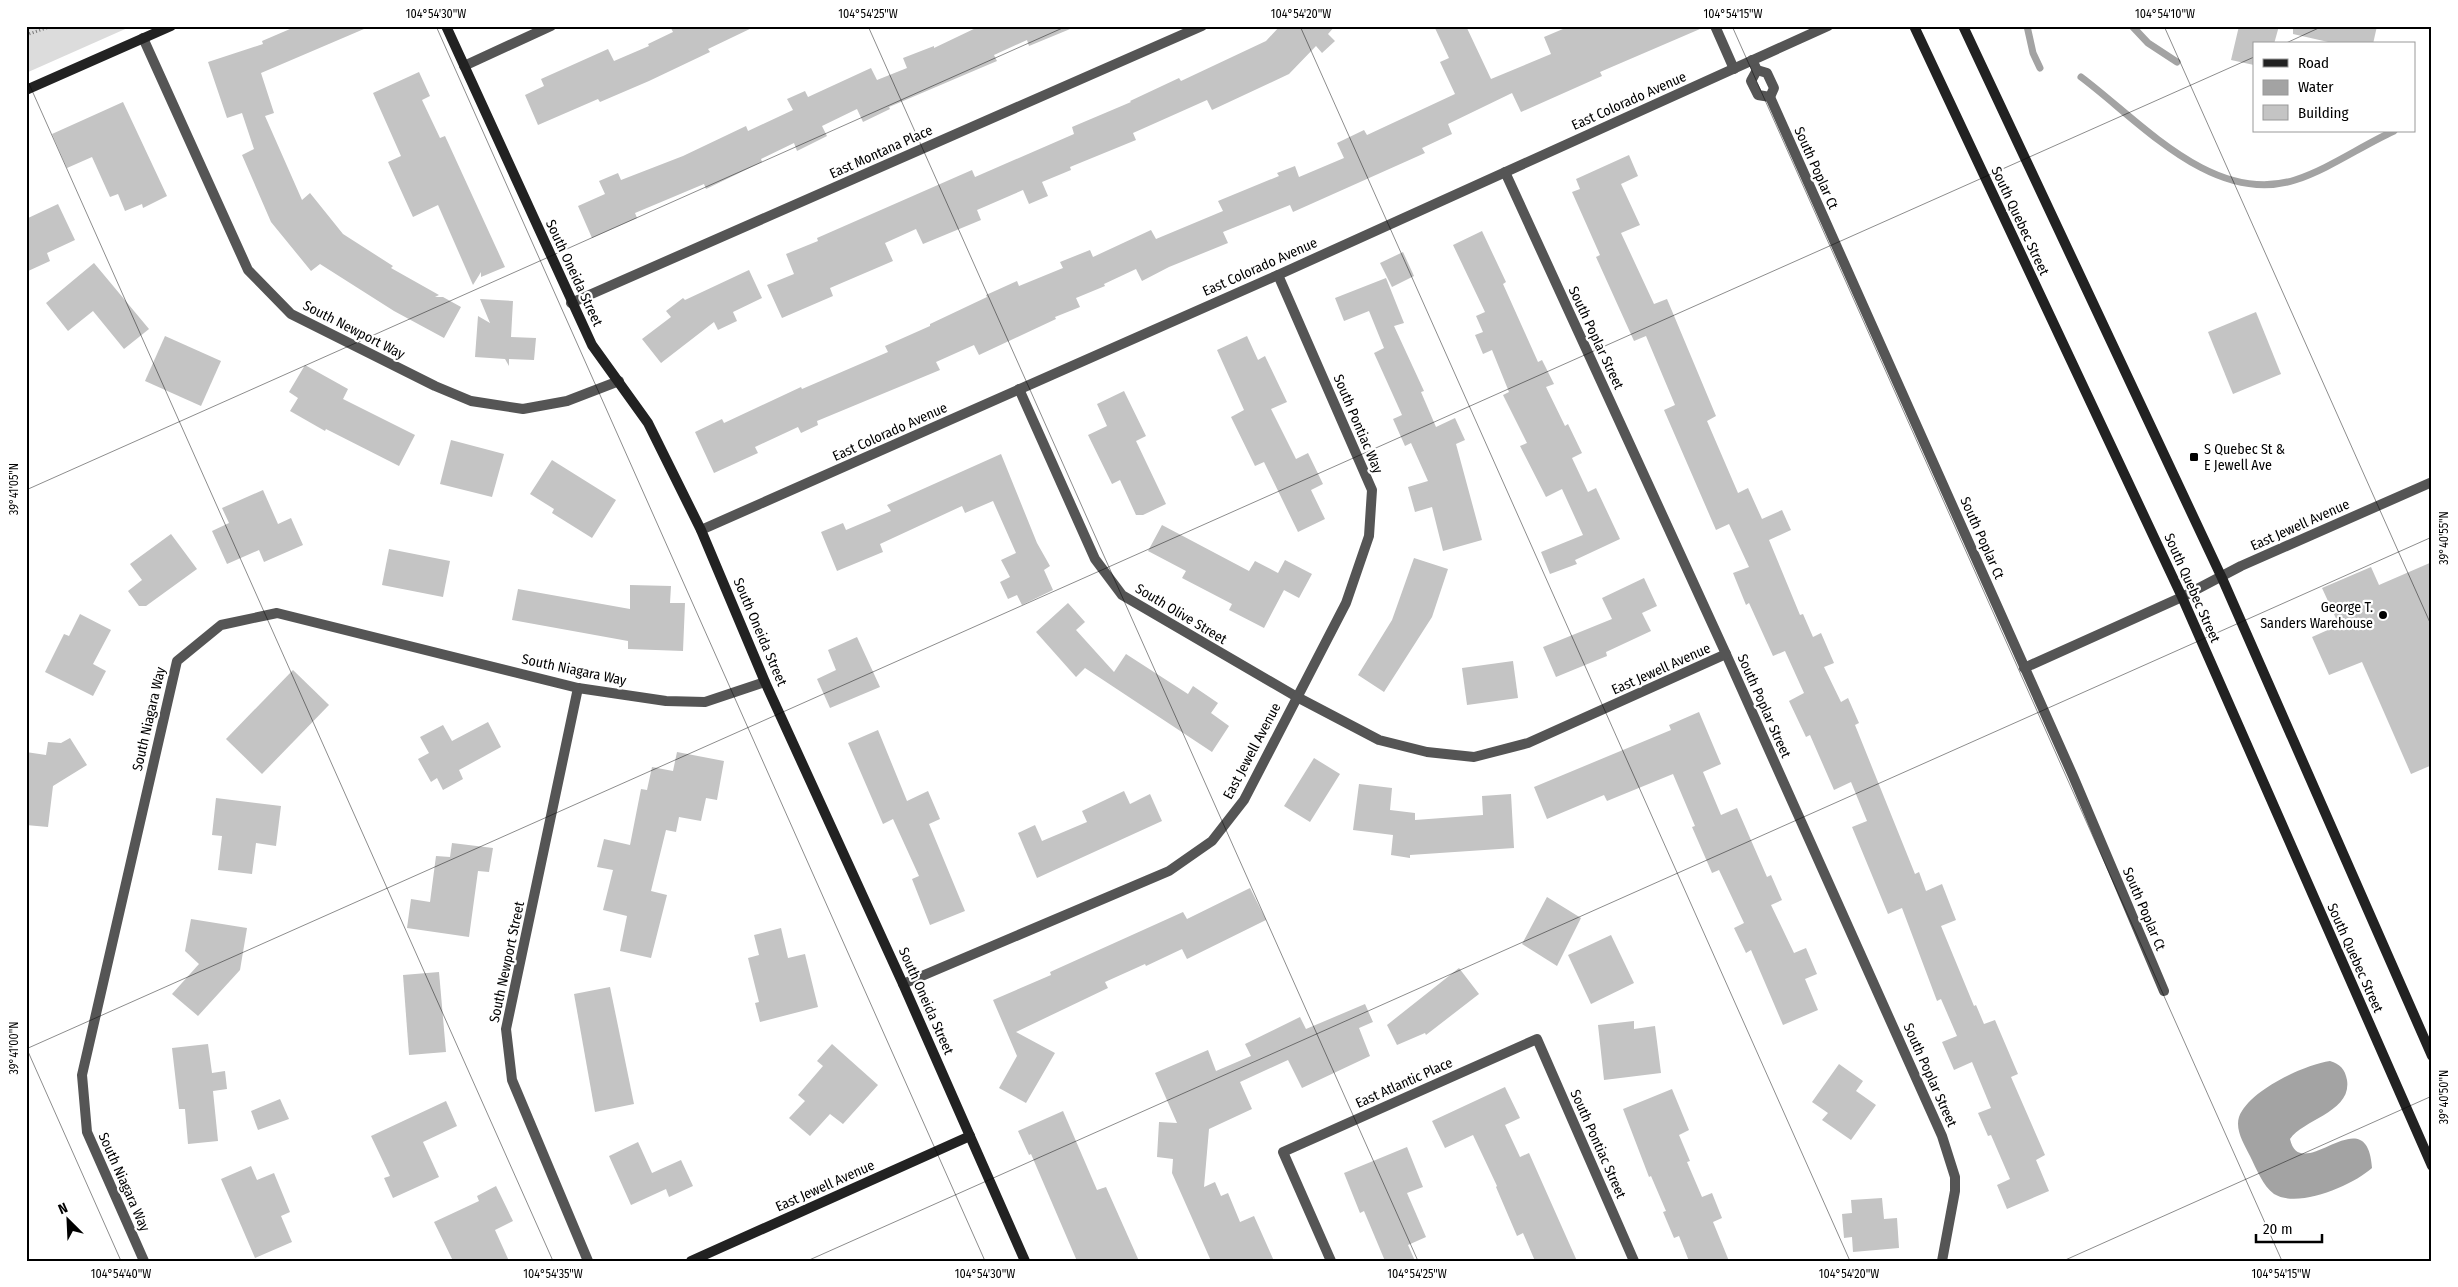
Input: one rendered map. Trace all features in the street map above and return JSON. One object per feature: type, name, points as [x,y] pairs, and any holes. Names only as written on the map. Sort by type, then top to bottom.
[{"type":"main road","points":[[26,90],[170,26]]},
{"type":"main road","name":"South Oneida Street","points":[[446,26],[571,303],[592,345],[648,423],[702,530],[765,682],[904,984],[1025,1261]]},
{"type":"main road","name":"South Quebec Street","points":[[1914,26],[2182,597],[2432,1166]]},
{"type":"main road","points":[[1963,26],[2222,578],[2432,1056]]},
{"type":"main road","name":"East Jewell Avenue","points":[[691,1261],[970,1136]]},
{"type":"street","points":[[464,66],[551,26]]},
{"type":"street","name":"East Montana Place","points":[[571,303],[1202,26]]},
{"type":"street","points":[[1715,26],[1734,69]]},
{"type":"street","name":"East Colorado Avenue","points":[[702,530],[1278,274],[1828,26]]},
{"type":"street","name":"South Newport Way","points":[[143,38],[248,270],[291,314],[435,386],[471,401],[523,409],[567,401],[619,381]]},
{"type":"street","points":[[1752,60],[1757,70],[1767,73],[1774,88],[1770,97],[1758,95],[1751,81],[1757,70]]},
{"type":"street","name":"South Poplar Ct","points":[[1770,97],[2024,668],[2164,991]]},
{"type":"street","name":"South Poplar Street","points":[[1505,172],[1726,654],[1942,1136],[1951,1159],[1955,1177],[1955,1191],[1942,1261]]},
{"type":"street","name":"South Pontiac Way","points":[[1278,274],[1372,490],[1369,536],[1346,603],[1296,697]]},
{"type":"street","name":"South Olive Street","points":[[1019,389],[1095,559],[1122,595],[1296,697]]},
{"type":"street","name":"East Jewell Avenue","points":[[2024,668],[2182,597],[2222,578],[2241,566],[2432,482]]},
{"type":"street","name":"South Niagara Way","points":[[144,1261],[87,1132],[82,1075],[177,661],[221,625],[277,613],[578,688],[666,701],[705,702],[765,682]]},
{"type":"street","name":"East Jewell Avenue","points":[[904,984],[1169,871],[1212,841],[1244,800],[1296,697],[1379,740],[1427,752],[1474,758],[1528,743],[1726,654]]},
{"type":"street","name":"South Newport Street","points":[[578,688],[506,1029],[512,1080],[588,1261]]},
{"type":"street","name":"East Atlantic Place","points":[[1331,1261],[1283,1152],[1537,1039]]},
{"type":"street","name":"South Pontiac Street","points":[[1537,1039],[1634,1261]]},
{"type":"path","points":[[26,35],[52,26]]},
{"type":"shaded area","points":[[26,26],[132,26],[26,73]]},
{"type":"water","points":[[2330,1061],[2342,1068],[2345,1073],[2347,1091],[2335,1107],[2297,1132],[2290,1139],[2296,1151],[2307,1154],[2347,1139],[2359,1139],[2367,1148],[2372,1168],[2339,1188],[2311,1197],[2297,1199],[2285,1198],[2274,1194],[2263,1182],[2243,1142],[2238,1127],[2239,1117],[2254,1097],[2278,1080],[2319,1063]]},
{"type":"building","points":[[297,26],[371,26],[261,73],[274,113],[265,116],[302,200],[310,193],[343,234],[393,266],[391,268],[439,295],[435,297],[443,297],[461,307],[444,338],[394,311],[320,264],[311,271],[271,222],[242,155],[254,149],[242,113],[227,118],[208,62],[263,44],[262,41]]},
{"type":"building","points":[[670,26],[756,26],[708,49],[710,52],[649,81],[600,102],[598,99],[538,125],[525,95],[544,86],[541,79],[608,49],[614,61],[649,46],[648,44],[673,32]]},
{"type":"building","points":[[980,26],[1075,27],[1029,46],[1027,40],[994,55],[997,61],[889,107],[890,109],[863,122],[857,109],[822,126],[827,136],[797,151],[794,143],[761,159],[762,162],[706,189],[704,184],[635,213],[637,218],[592,238],[578,206],[605,194],[599,181],[618,173],[621,180],[683,156],[746,126],[748,131],[793,110],[787,99],[805,91],[808,97],[871,68],[877,80],[907,68],[903,58],[934,46],[934,48]]},
{"type":"building","points":[[1280,26],[1335,26],[1328,34],[1335,41],[1322,53],[1316,46],[1289,74],[1212,110],[1207,100],[1133,133],[1136,140],[1070,167],[1071,170],[1042,182],[1048,196],[1029,204],[1023,190],[977,210],[981,220],[923,244],[916,229],[885,243],[893,261],[830,288],[833,296],[782,318],[767,285],[794,274],[786,254],[818,241],[817,238],[972,170],[975,177],[1074,134],[1072,127],[1131,102],[1179,78],[1181,81],[1266,41]]},
{"type":"building","points":[[1434,26],[1466,26],[1491,79],[1551,54],[1544,37],[1570,26],[1707,26],[1600,72],[1602,76],[1521,112],[1512,93],[1448,124],[1452,134],[1422,148],[1425,153],[1293,212],[1290,205],[1223,232],[1228,243],[1169,267],[1142,281],[1136,269],[1104,284],[1105,286],[1076,298],[1080,307],[1055,317],[1056,319],[979,355],[974,345],[936,362],[940,370],[817,421],[818,425],[801,433],[798,427],[755,447],[758,453],[714,473],[695,432],[722,419],[724,423],[801,387],[802,389],[888,352],[885,346],[930,326],[930,324],[987,297],[986,295],[1017,281],[1019,286],[1063,268],[1060,262],[1090,250],[1093,257],[1151,230],[1156,239],[1223,211],[1218,201],[1279,176],[1277,173],[1295,166],[1299,177],[1344,158],[1337,143],[1364,130],[1367,135],[1455,94],[1440,62],[1449,58]]},
{"type":"building","points":[[2239,26],[2279,26],[2275,42],[2253,42],[2253,65],[2231,60]]},
{"type":"building","points":[[2293,26],[2377,26],[2373,42],[2328,42],[2293,34]]},
{"type":"building","points":[[419,72],[430,96],[422,100],[440,138],[445,136],[505,267],[481,277],[481,272],[473,285],[438,205],[413,217],[388,162],[401,156],[373,93]]},
{"type":"building","points":[[123,102],[167,196],[143,208],[142,204],[125,211],[118,194],[110,197],[92,157],[67,168],[52,134]]},
{"type":"building","points":[[1629,155],[1638,176],[1621,184],[1640,225],[1621,233],[1654,304],[1667,299],[1716,416],[1707,421],[1738,493],[1748,488],[1762,519],[1782,510],[1791,530],[1769,540],[1800,615],[1803,614],[1813,637],[1821,633],[1834,663],[1824,667],[1841,702],[1848,698],[1859,723],[1855,725],[1915,874],[1919,872],[1926,891],[1942,884],[1956,920],[1941,926],[1974,1006],[1976,1005],[1984,1024],[1995,1020],[2018,1074],[2011,1077],[2045,1155],[2036,1160],[2049,1191],[2007,1209],[1997,1185],[2010,1179],[1991,1135],[1988,1136],[1978,1113],[1991,1108],[1972,1062],[1954,1070],[1942,1042],[1957,1036],[1941,999],[1937,1001],[1902,908],[1888,914],[1852,827],[1867,821],[1851,782],[1834,790],[1810,735],[1806,737],[1789,701],[1804,693],[1785,651],[1773,656],[1749,603],[1746,605],[1733,573],[1749,567],[1729,524],[1716,530],[1664,410],[1675,405],[1646,336],[1634,341],[1596,257],[1600,255],[1572,192],[1580,189],[1576,179]]},
{"type":"building","points":[[58,204],[75,240],[47,253],[50,261],[26,272],[26,219]]},
{"type":"building","points":[[1482,231],[1506,282],[1503,284],[1538,362],[1542,360],[1554,384],[1546,387],[1565,426],[1568,424],[1582,453],[1572,458],[1588,492],[1596,488],[1620,539],[1575,560],[1577,564],[1550,574],[1541,552],[1583,535],[1562,489],[1546,497],[1520,446],[1527,443],[1503,395],[1509,392],[1492,350],[1483,354],[1475,335],[1483,332],[1476,316],[1485,312],[1453,245]]},
{"type":"building","points":[[1403,252],[1414,276],[1392,287],[1380,263]]},
{"type":"building","points":[[94,263],[149,329],[124,349],[93,311],[68,331],[46,303]]},
{"type":"building","points":[[749,270],[762,298],[733,312],[737,321],[718,330],[714,322],[661,363],[642,339],[671,317],[666,311],[683,298],[685,300]]},
{"type":"building","points":[[1386,278],[1404,323],[1394,326],[1424,391],[1421,392],[1436,427],[1455,418],[1465,440],[1456,444],[1482,540],[1443,551],[1432,507],[1415,512],[1408,487],[1428,481],[1411,443],[1405,446],[1393,419],[1402,415],[1374,353],[1384,348],[1369,311],[1344,321],[1335,298]]},
{"type":"building","points":[[480,299],[513,301],[511,337],[536,338],[534,360],[509,359],[509,366],[505,359],[475,357],[478,316],[490,323]]},
{"type":"building","points":[[2256,312],[2281,374],[2233,394],[2208,332]]},
{"type":"building","points":[[165,336],[221,361],[201,406],[145,381]]},
{"type":"building","points":[[1247,336],[1258,360],[1265,356],[1287,402],[1271,409],[1296,459],[1308,453],[1323,484],[1311,490],[1325,519],[1298,532],[1264,462],[1255,466],[1231,417],[1244,410],[1217,350]]},
{"type":"building","points":[[305,365],[348,389],[343,399],[415,435],[399,466],[326,429],[325,431],[290,411],[298,398],[289,392]]},
{"type":"building","points":[[1124,391],[1146,436],[1136,441],[1166,504],[1143,515],[1136,515],[1120,480],[1112,484],[1088,435],[1107,426],[1097,404]]},
{"type":"building","points":[[451,440],[504,454],[492,497],[440,484]]},
{"type":"building","points":[[1001,454],[1037,543],[1050,566],[1044,570],[1053,590],[1022,605],[1017,595],[1008,599],[1000,582],[1010,577],[1001,560],[1016,553],[993,501],[965,513],[962,506],[880,544],[883,552],[837,571],[821,532],[843,523],[846,530],[891,511],[887,505]]},
{"type":"building","points":[[552,460],[616,500],[592,538],[552,513],[554,509],[530,494]]},
{"type":"building","points":[[263,490],[278,524],[291,518],[303,545],[264,562],[259,550],[227,564],[212,531],[229,523],[222,508]]},
{"type":"building","points":[[1162,525],[1249,571],[1255,561],[1278,573],[1285,560],[1312,574],[1299,598],[1284,590],[1264,628],[1229,610],[1232,604],[1182,578],[1186,571],[1148,551]]},
{"type":"building","points":[[171,534],[197,569],[146,606],[139,606],[128,591],[142,580],[130,564]]},
{"type":"building","points":[[389,549],[450,561],[443,597],[382,585]]},
{"type":"building","points":[[1414,558],[1448,569],[1432,617],[1384,692],[1358,675],[1392,620]]},
{"type":"building","points":[[2432,562],[2432,765],[2411,774],[2362,662],[2329,675],[2312,637],[2339,625],[2322,588],[2371,567],[2379,585]]},
{"type":"building","points":[[1644,578],[1657,606],[1642,613],[1651,631],[1606,652],[1607,656],[1556,677],[1543,647],[1612,619],[1602,598]]},
{"type":"building","points":[[630,585],[671,586],[670,603],[685,603],[683,651],[628,649],[628,641],[512,620],[518,589],[630,609]]},
{"type":"building","points":[[1068,603],[1085,622],[1076,630],[1114,672],[1126,654],[1188,694],[1193,686],[1218,703],[1211,713],[1229,726],[1212,752],[1085,668],[1076,677],[1036,632]]},
{"type":"building","points":[[80,614],[111,630],[93,664],[106,671],[93,696],[45,672],[64,634],[69,636]]},
{"type":"building","points":[[857,637],[880,687],[830,708],[817,679],[836,670],[828,650]]},
{"type":"building","points":[[1513,661],[1518,698],[1467,705],[1462,668]]},
{"type":"building","points":[[293,670],[329,705],[262,774],[226,739]]},
{"type":"building","points":[[1699,712],[1721,764],[1703,772],[1721,815],[1737,808],[1767,877],[1771,875],[1782,900],[1771,905],[1794,953],[1806,948],[1817,974],[1805,979],[1818,1010],[1783,1025],[1751,950],[1746,953],[1734,928],[1744,923],[1719,870],[1712,873],[1692,827],[1695,826],[1673,774],[1607,801],[1604,795],[1547,819],[1534,787],[1671,730],[1669,725]]},
{"type":"building","points":[[488,722],[501,747],[459,770],[463,779],[443,790],[437,778],[431,782],[418,759],[429,753],[420,737],[443,725],[452,741]]},
{"type":"building","points":[[878,730],[907,801],[928,791],[940,819],[929,824],[965,911],[930,925],[912,879],[919,876],[893,819],[883,824],[848,743]]},
{"type":"building","points":[[70,738],[87,765],[53,786],[48,827],[26,825],[26,752],[46,755],[48,742],[61,743]]},
{"type":"building","points":[[677,752],[724,761],[717,800],[706,798],[701,821],[679,817],[676,832],[666,830],[651,891],[667,895],[651,958],[620,951],[627,916],[603,910],[613,870],[597,867],[604,839],[630,845],[641,789],[647,790],[652,767],[673,771]]},
{"type":"building","points":[[1314,758],[1340,774],[1310,822],[1284,806]]},
{"type":"building","points":[[1359,784],[1392,788],[1390,810],[1415,813],[1415,820],[1483,815],[1482,796],[1511,794],[1514,848],[1410,855],[1410,858],[1391,855],[1393,835],[1353,830]]},
{"type":"building","points":[[1124,791],[1130,804],[1150,794],[1162,821],[1037,878],[1018,833],[1035,825],[1042,841],[1087,822],[1082,811]]},
{"type":"building","points":[[216,798],[281,806],[276,846],[256,843],[252,874],[218,870],[222,836],[212,835]]},
{"type":"building","points":[[452,843],[493,848],[489,872],[478,871],[469,937],[407,928],[411,899],[430,902],[436,856],[450,857]]},
{"type":"building","points":[[1250,888],[1266,920],[1187,959],[1182,949],[1146,966],[1145,964],[1105,982],[1108,988],[1016,1032],[1055,1053],[1026,1103],[999,1088],[1017,1056],[993,1000],[1051,975],[1050,972],[1183,912],[1187,919]]},
{"type":"building","points":[[1547,897],[1581,918],[1557,966],[1522,944]]},
{"type":"building","points":[[191,919],[247,928],[240,970],[198,1016],[172,994],[199,964],[185,951]]},
{"type":"building","points":[[781,928],[788,958],[805,954],[818,1007],[760,1022],[755,1003],[759,1002],[748,958],[759,955],[754,935]]},
{"type":"building","points":[[1611,935],[1634,983],[1591,1004],[1568,955]]},
{"type":"building","points":[[1459,968],[1479,994],[1426,1035],[1425,1033],[1397,1045],[1387,1025]]},
{"type":"building","points":[[439,972],[446,1052],[409,1055],[403,975]]},
{"type":"building","points":[[610,987],[634,1104],[595,1112],[574,994]]},
{"type":"building","points":[[1365,1004],[1373,1022],[1359,1028],[1370,1056],[1302,1088],[1288,1060],[1240,1082],[1252,1109],[1209,1129],[1204,1187],[1215,1182],[1221,1196],[1228,1193],[1240,1222],[1254,1216],[1274,1261],[1211,1261],[1172,1173],[1173,1159],[1157,1157],[1159,1122],[1177,1123],[1155,1073],[1208,1050],[1216,1071],[1251,1056],[1245,1044],[1300,1017],[1306,1029]]},
{"type":"building","points":[[1634,1021],[1634,1029],[1655,1026],[1661,1073],[1604,1080],[1598,1025]]},
{"type":"building","points":[[208,1044],[212,1073],[225,1071],[227,1089],[213,1091],[218,1141],[188,1144],[185,1109],[179,1109],[172,1048]]},
{"type":"building","points":[[832,1044],[878,1085],[843,1124],[830,1114],[810,1136],[789,1118],[805,1101],[798,1095],[823,1066],[817,1061]]},
{"type":"building","points":[[1839,1064],[1863,1081],[1856,1091],[1876,1105],[1851,1140],[1822,1120],[1828,1113],[1812,1102]]},
{"type":"building","points":[[1505,1087],[1520,1118],[1505,1125],[1520,1157],[1529,1153],[1577,1261],[1535,1261],[1523,1233],[1517,1236],[1497,1186],[1473,1135],[1445,1148],[1432,1121]]},
{"type":"building","points":[[1672,1089],[1689,1130],[1679,1135],[1690,1161],[1687,1162],[1702,1197],[1712,1193],[1722,1218],[1713,1222],[1729,1261],[1689,1261],[1679,1236],[1674,1238],[1663,1212],[1666,1211],[1651,1176],[1649,1177],[1623,1109]]},
{"type":"building","points":[[280,1099],[289,1119],[258,1130],[251,1111]]},
{"type":"building","points":[[446,1101],[457,1126],[423,1142],[439,1177],[393,1198],[384,1178],[390,1176],[371,1136]]},
{"type":"building","points":[[1063,1111],[1097,1190],[1106,1187],[1139,1261],[1077,1261],[1031,1154],[1029,1155],[1018,1131]]},
{"type":"building","points":[[638,1142],[652,1173],[681,1160],[693,1186],[669,1197],[666,1189],[631,1205],[609,1156]]},
{"type":"building","points":[[1407,1147],[1423,1187],[1407,1193],[1426,1237],[1408,1245],[1415,1261],[1385,1261],[1364,1211],[1360,1213],[1344,1173]]},
{"type":"building","points":[[251,1166],[257,1180],[274,1173],[290,1212],[281,1216],[292,1242],[255,1258],[221,1179]]},
{"type":"building","points":[[496,1186],[513,1221],[495,1230],[509,1261],[453,1261],[434,1222],[479,1201],[477,1196]]},
{"type":"building","points":[[1882,1198],[1884,1219],[1897,1218],[1899,1248],[1853,1252],[1852,1237],[1844,1238],[1842,1214],[1852,1213],[1851,1200]]},
{"type":"waterway","points":[[2027,26],[2033,53],[2040,68]]},
{"type":"waterway","points":[[2132,26],[2148,43],[2177,62]]},
{"type":"waterway","points":[[2081,77],[2179,155],[2207,170],[2235,181],[2265,185],[2295,180],[2320,170],[2392,132]]},
{"type":"place","name":"S Quebec St & E Jewell Ave","points":[[2194,457]]},
{"type":"place","name":"George T. Sanders Warehouse","points":[[2383,615]]}]
